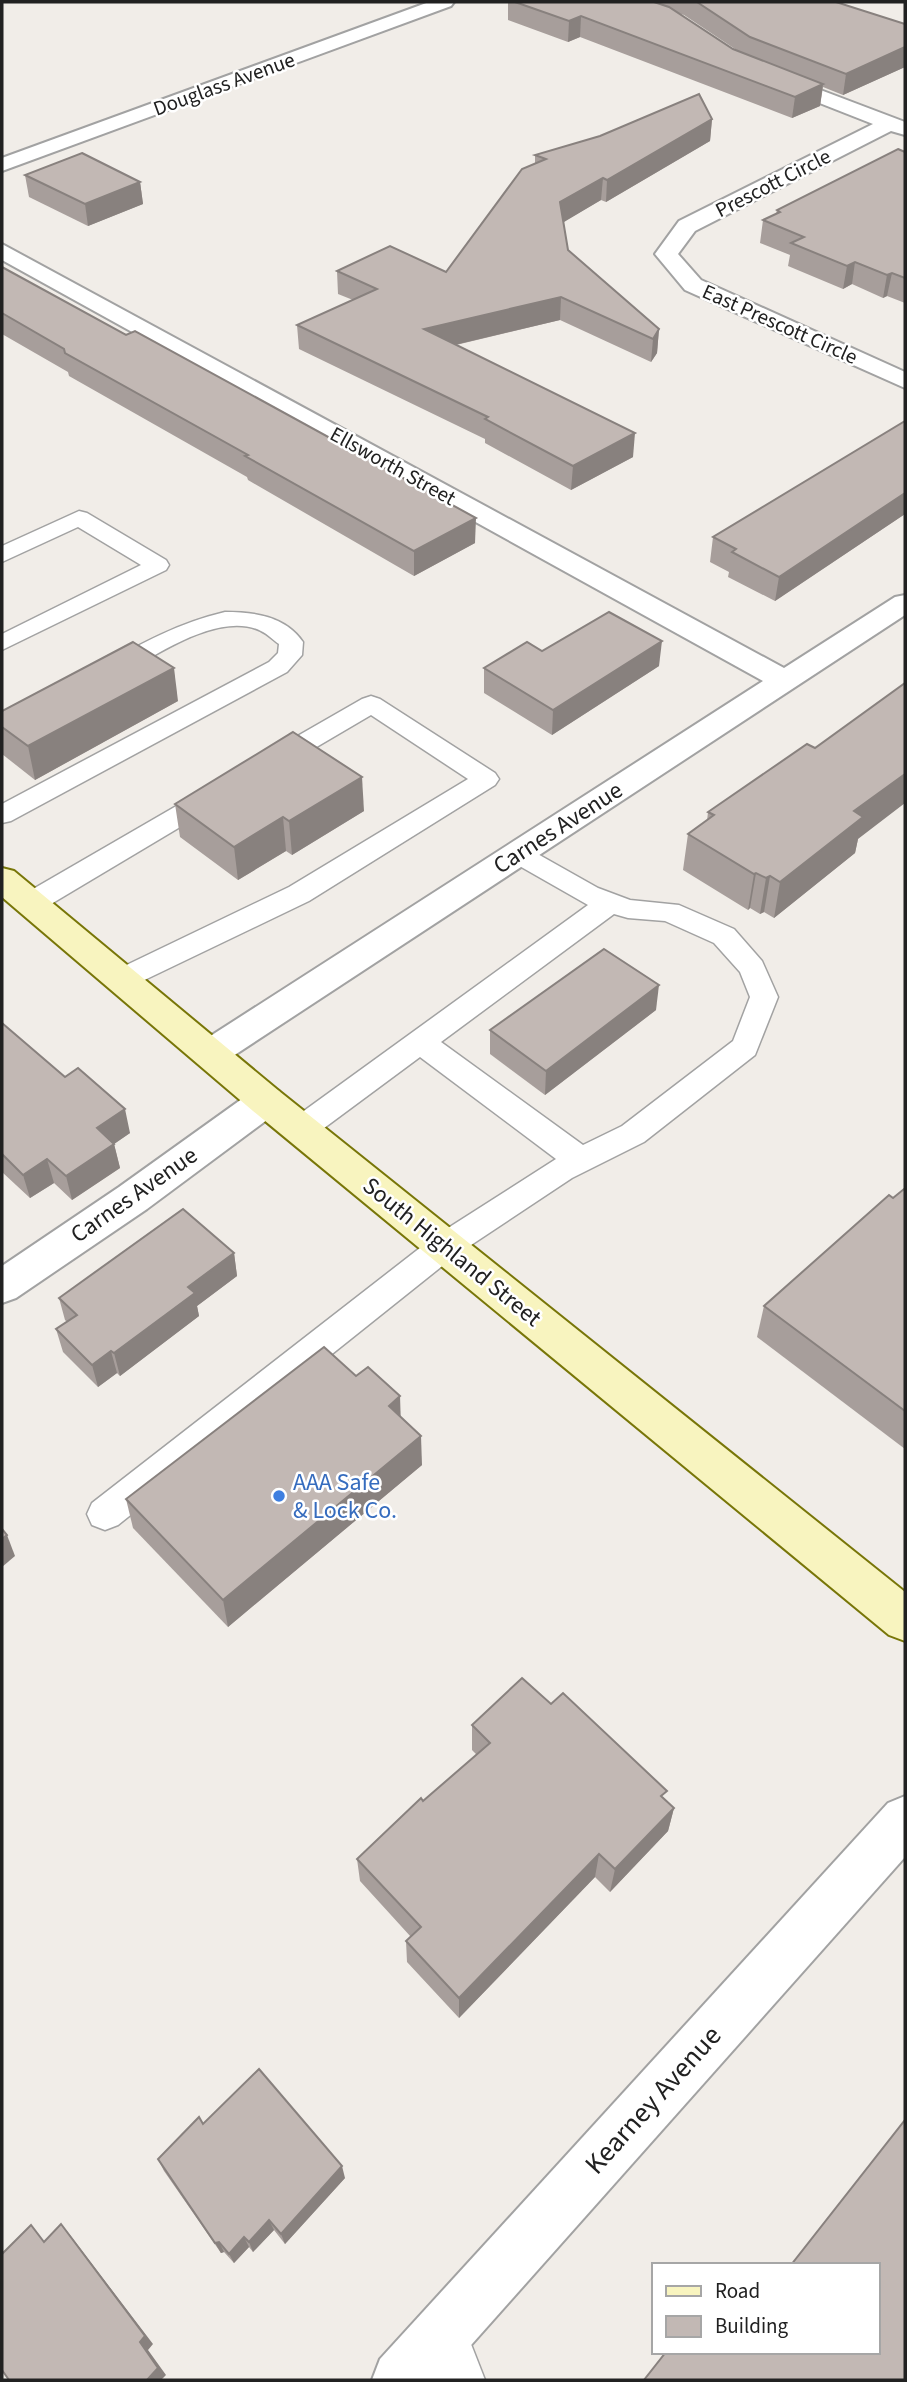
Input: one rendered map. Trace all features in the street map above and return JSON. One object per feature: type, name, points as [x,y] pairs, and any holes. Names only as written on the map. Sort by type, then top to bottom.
[{"type":"main road","name":"South Highland Street","points":[[11,889],[266,1101],[905,1620]]},
{"type":"street","name":"Douglass Avenue","points":[[2,165],[446,2]]},
{"type":"street","points":[[751,69],[898,126]]},
{"type":"street","name":"Prescott Circle","points":[[666,254],[687,226],[898,126]]},
{"type":"street","name":"Ellsworth Street","points":[[2,251],[785,681]]},
{"type":"street","name":"East Prescott Circle","points":[[666,254],[693,285],[905,381]]},
{"type":"street","name":"Carnes Avenue","points":[[211,1053],[905,603]]},
{"type":"street","name":"Carnes Avenue","points":[[2,1287],[133,1198],[266,1101]]},
{"type":"street","name":"Kearney Avenue","points":[[401,2380],[452,2357],[905,1820]]},
{"type":"lane","points":[[2,555],[79,518],[158,565],[2,643]]},
{"type":"lane","points":[[2,815],[278,667],[290,655],[291,642],[280,630],[261,621],[234,617],[209,621],[88,683]]},
{"type":"lane","points":[[121,979],[299,894],[486,779],[371,704],[254,772]]},
{"type":"lane","points":[[11,889],[230,786]]},
{"type":"lane","points":[[105,1514],[445,1246],[561,1170],[633,1134],[745,1047],[764,997],[752,968],[724,936],[669,912],[628,909],[588,895],[518,854]]},
{"type":"lane","points":[[302,1129],[610,903]]},
{"type":"lane","points":[[420,1042],[580,1160]]},
{"type":"building","points":[[515,2],[654,2],[669,7],[733,49],[823,84],[795,97],[581,16],[569,21]]},
{"type":"building","points":[[697,2],[836,2],[905,24],[905,47],[846,74],[750,37]]},
{"type":"building","points":[[699,94],[712,119],[607,180],[603,178],[560,202],[568,250],[659,329],[653,339],[561,297],[424,329],[635,433],[573,466],[485,419],[488,417],[297,325],[377,289],[337,271],[390,246],[446,272],[522,169],[546,159],[535,155],[600,136]]},
{"type":"building","points":[[898,149],[905,152],[905,278],[892,273],[887,275],[855,262],[847,266],[791,243],[804,237],[763,220],[780,212],[777,210]]},
{"type":"building","points":[[82,153],[140,182],[85,204],[25,175]]},
{"type":"building","points":[[2,267],[126,335],[135,331],[476,518],[414,551],[65,353],[64,349],[2,313]]},
{"type":"building","points":[[905,421],[905,493],[779,577],[732,552],[736,549],[713,537]]},
{"type":"building","points":[[609,612],[662,641],[553,710],[484,668],[527,642],[542,651]]},
{"type":"building","points":[[133,642],[174,668],[28,746],[2,727],[2,711]]},
{"type":"building","points":[[905,683],[905,774],[854,811],[863,817],[780,882],[770,876],[766,878],[754,874],[688,834],[714,815],[708,812],[807,744],[815,748]]},
{"type":"building","points":[[293,732],[362,777],[289,821],[283,817],[234,847],[175,804]]},
{"type":"building","points":[[604,949],[659,985],[546,1071],[490,1030]]},
{"type":"building","points":[[2,1023],[65,1077],[78,1068],[125,1109],[97,1128],[114,1144],[66,1176],[47,1159],[23,1175],[2,1154]]},
{"type":"building","points":[[904,1189],[905,1411],[764,1306],[889,1195],[893,1198]]},
{"type":"building","points":[[183,1209],[234,1253],[188,1287],[195,1293],[114,1353],[111,1351],[92,1365],[56,1329],[77,1315],[59,1298]]},
{"type":"building","name":"AAA Safe & Lock Co.","points":[[324,1347],[356,1376],[368,1367],[400,1396],[389,1406],[421,1436],[223,1600],[126,1499]]},
{"type":"building","points":[[522,1678],[551,1704],[563,1693],[667,1791],[661,1796],[674,1808],[615,1869],[599,1854],[459,1998],[406,1941],[421,1927],[357,1859],[421,1798],[423,1801],[490,1743],[472,1725]]},
{"type":"building","points":[[259,2069],[342,2166],[281,2234],[269,2220],[249,2242],[244,2237],[229,2254],[219,2242],[215,2243],[158,2159],[199,2117],[203,2124]]},
{"type":"building","points":[[905,2120],[905,2380],[644,2380],[664,2354],[879,2354],[879,2263],[793,2263]]},
{"type":"building","points":[[61,2224],[145,2336],[140,2342],[158,2368],[147,2380],[9,2380],[2,2370],[2,2254],[31,2225],[44,2242]]},
{"type":"place","name":"AAA Safe & Lock Co.","points":[[279,1496]]}]
